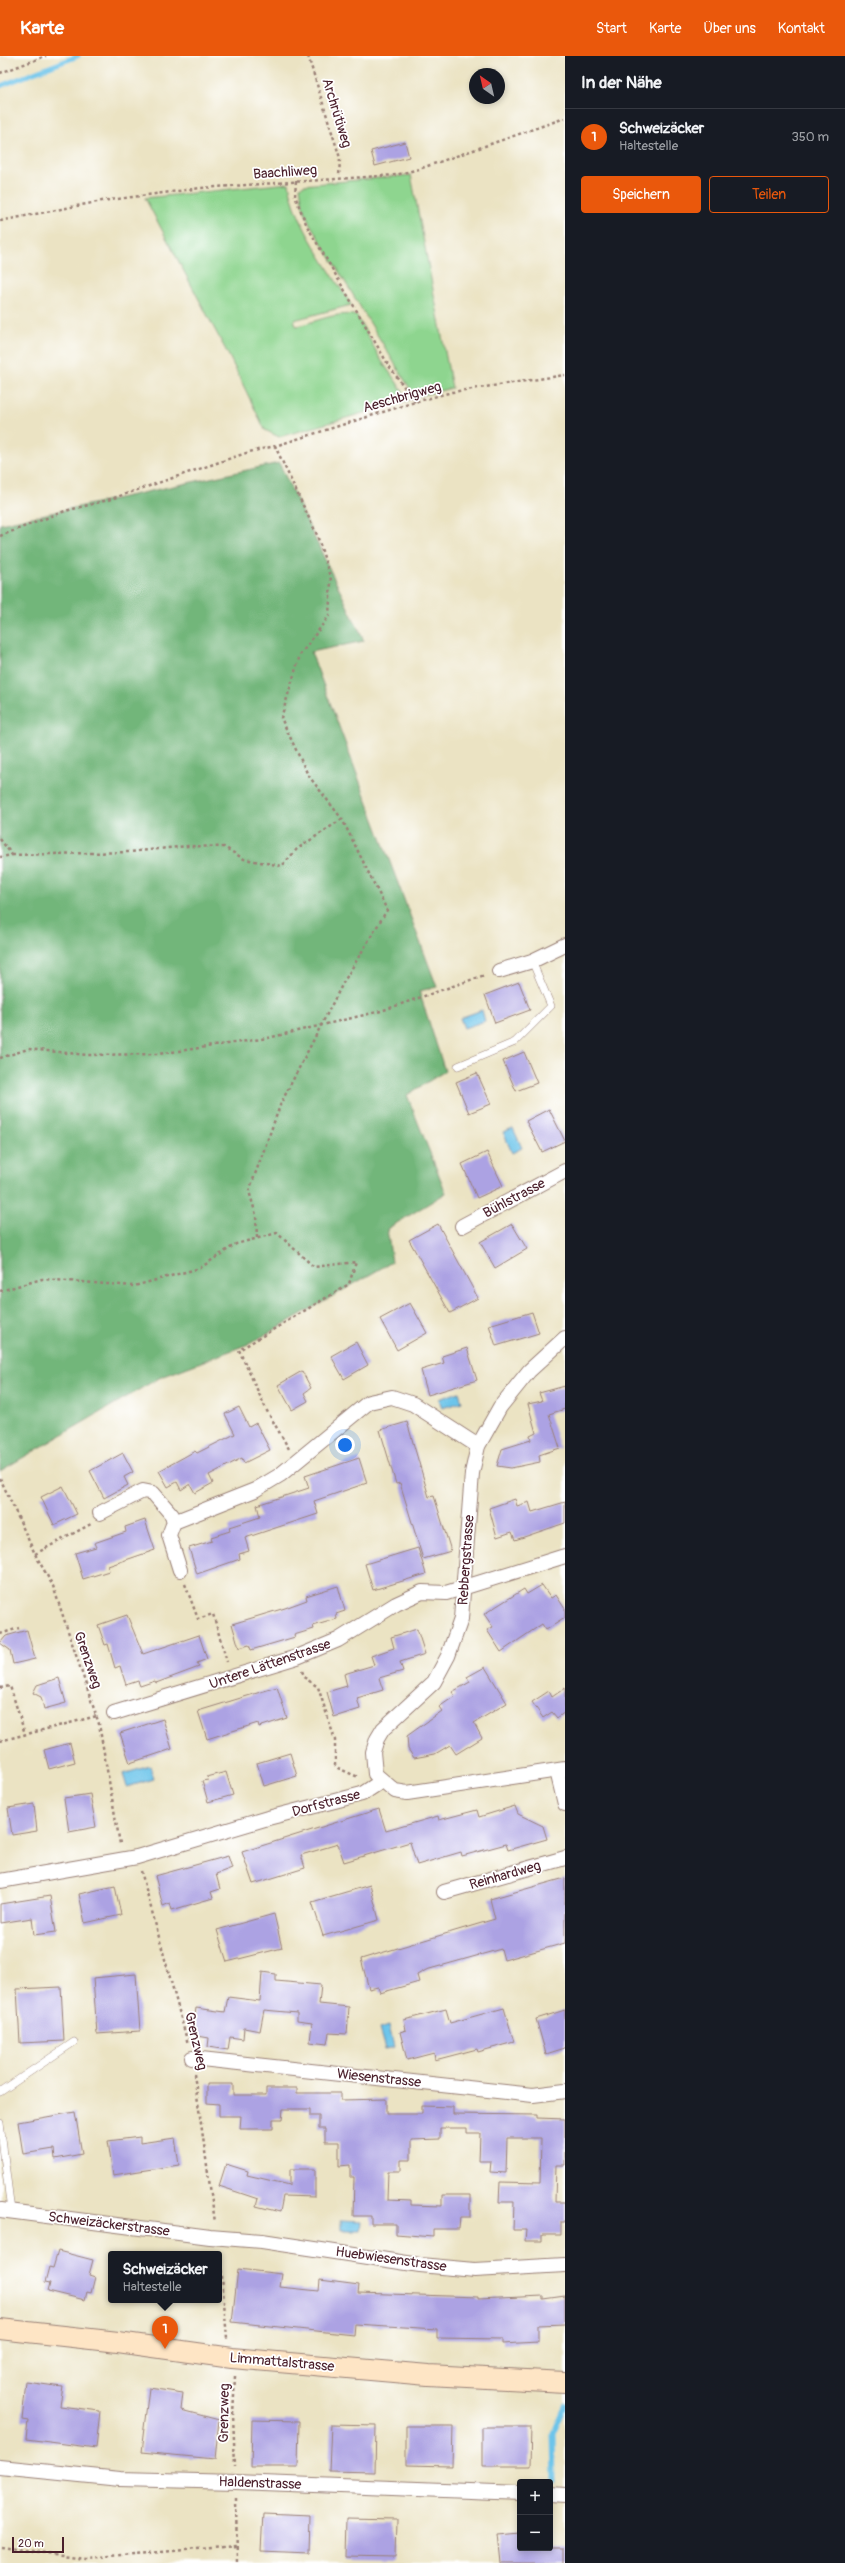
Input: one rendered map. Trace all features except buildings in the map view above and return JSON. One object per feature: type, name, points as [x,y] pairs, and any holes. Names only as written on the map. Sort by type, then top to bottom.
[{"type":"main road","name":"Limmattalstrasse","points":[[0,2328],[118,2342],[232,2358],[428,2375],[565,2382]]},
{"type":"street","points":[[499,972],[532,961],[565,945]]},
{"type":"street","name":"Bühlstrasse","points":[[462,1226],[565,1171]]},
{"type":"street","name":"Rebbergstrasse","points":[[379,1778],[373,1752],[377,1739],[383,1729],[434,1682],[448,1656],[461,1619],[472,1473],[478,1446],[500,1407],[529,1371],[565,1338]]},
{"type":"street","points":[[174,1522],[255,1490],[296,1461],[368,1402],[392,1397],[412,1404],[478,1446]]},
{"type":"street","points":[[100,1513],[143,1491],[153,1493],[172,1515],[174,1522],[169,1535],[180,1570]]},
{"type":"street","name":"Untere Lättenstrasse","points":[[114,1713],[297,1657],[338,1640],[396,1604],[422,1592],[446,1594],[565,1556]]},
{"type":"street","points":[[379,1778],[395,1791],[407,1793],[561,1770],[565,1804]]},
{"type":"street","name":"Dorfstrasse","points":[[0,1881],[124,1860],[268,1818],[362,1794],[379,1778]]},
{"type":"street","name":"Reinhardweg","points":[[444,1892],[565,1858]]},
{"type":"street","name":"Wiesenstrasse","points":[[192,2058],[533,2095],[565,2091]]},
{"type":"street","name":"Schweizäckerstrasse","points":[[6,2211],[218,2244]]},
{"type":"street","name":"Huebwiesenstrasse","points":[[218,2244],[262,2241],[420,2265],[475,2270],[565,2265]]},
{"type":"street","name":"Haldenstrasse","points":[[0,2467],[120,2479],[517,2493]]},
{"type":"street","points":[[553,2494],[565,2495]]},
{"type":"lane","points":[[458,1066],[515,1042],[551,1006],[532,961]]},
{"type":"lane","points":[[0,2092],[74,2042]]},
{"type":"lane","points":[[0,2122],[6,2211]]},
{"type":"path","points":[[0,73],[46,56]]},
{"type":"path","name":"Archrütiweg","points":[[308,56],[340,158],[339,177]]},
{"type":"path","name":"Baachliweg","points":[[0,221],[102,201],[201,188],[339,177],[396,175],[419,169],[565,118]]},
{"type":"path","points":[[296,181],[295,196],[307,226],[389,366],[415,402]]},
{"type":"path","name":"Aeschbrigweg","points":[[0,536],[65,511],[108,500],[249,452],[275,446],[415,402],[452,392],[565,375]]},
{"type":"path","points":[[258,1238],[256,1215],[249,1191],[281,1103],[343,983],[387,910],[342,819],[308,775],[281,718],[300,655],[329,616],[331,580],[317,535],[275,446]]},
{"type":"path","points":[[0,857],[12,855],[129,852],[188,846],[224,847],[244,859],[282,866],[297,848],[342,819]]},
{"type":"path","points":[[0,839],[12,855]]},
{"type":"path","points":[[0,1058],[28,1049],[88,1055],[158,1054],[268,1038],[321,1027],[381,1011],[464,981],[499,972]]},
{"type":"path","points":[[0,1290],[42,1279],[134,1286],[200,1268],[236,1244],[277,1233],[314,1267],[356,1262],[349,1284],[239,1350],[267,1410],[296,1461]]},
{"type":"path","name":"Grenzweg","points":[[0,1478],[35,1554],[52,1586],[96,1716],[124,1860]]},
{"type":"path","points":[[35,1554],[103,1518],[100,1513]]},
{"type":"path","points":[[180,1570],[198,1619],[213,1614],[232,1678]]},
{"type":"path","points":[[0,1634],[18,1628]]},
{"type":"path","points":[[297,1657],[305,1678],[318,1687],[336,1740],[335,1765],[338,1768],[365,1780],[379,1778]]},
{"type":"path","points":[[0,1688],[10,1686],[25,1734]]},
{"type":"path","points":[[0,1741],[96,1716]]},
{"type":"path","name":"Grenzweg","points":[[140,1870],[192,2058],[215,2221]]},
{"type":"path","points":[[218,2244],[219,2251]]},
{"type":"path","points":[[222,2287],[227,2340]]},
{"type":"path","name":"Grenzweg","points":[[234,2450],[235,2376]]},
{"type":"path","points":[[236,2482],[237,2563]]},
{"type":"path","points":[[0,2547],[85,2558],[236,2546]]},
{"type":"green space","points":[[411,175],[452,388],[415,397],[310,224],[303,207],[300,187],[304,185]]},
{"type":"green space","points":[[289,183],[292,198],[298,214],[314,246],[351,305],[294,320],[296,326],[334,316],[357,316],[381,360],[409,400],[279,437],[265,430],[230,358],[145,198]]},
{"type":"green space","points":[[279,463],[364,641],[311,652],[437,987],[419,991],[445,1071],[407,1095],[446,1193],[387,1229],[392,1262],[251,1343],[159,1378],[0,1471],[0,524]]},
{"type":"water","points":[[482,1010],[485,1021],[464,1028],[460,1018]]},
{"type":"water","points":[[513,1128],[522,1148],[512,1153],[503,1132]]},
{"type":"water","points":[[459,1392],[462,1402],[442,1408],[439,1399]]},
{"type":"water","points":[[150,1766],[154,1779],[127,1787],[123,1774]]},
{"type":"water","points":[[389,2026],[394,2047],[385,2049],[379,2029]]},
{"type":"water","points":[[341,2220],[362,2221],[361,2230],[341,2230]]},
{"type":"waterway","points":[[0,86],[78,56]]},
{"type":"waterway","points":[[554,2481],[553,2433],[565,2406]]},
{"type":"place","name":"Schweizäcker","points":[[165,2349]]}]
